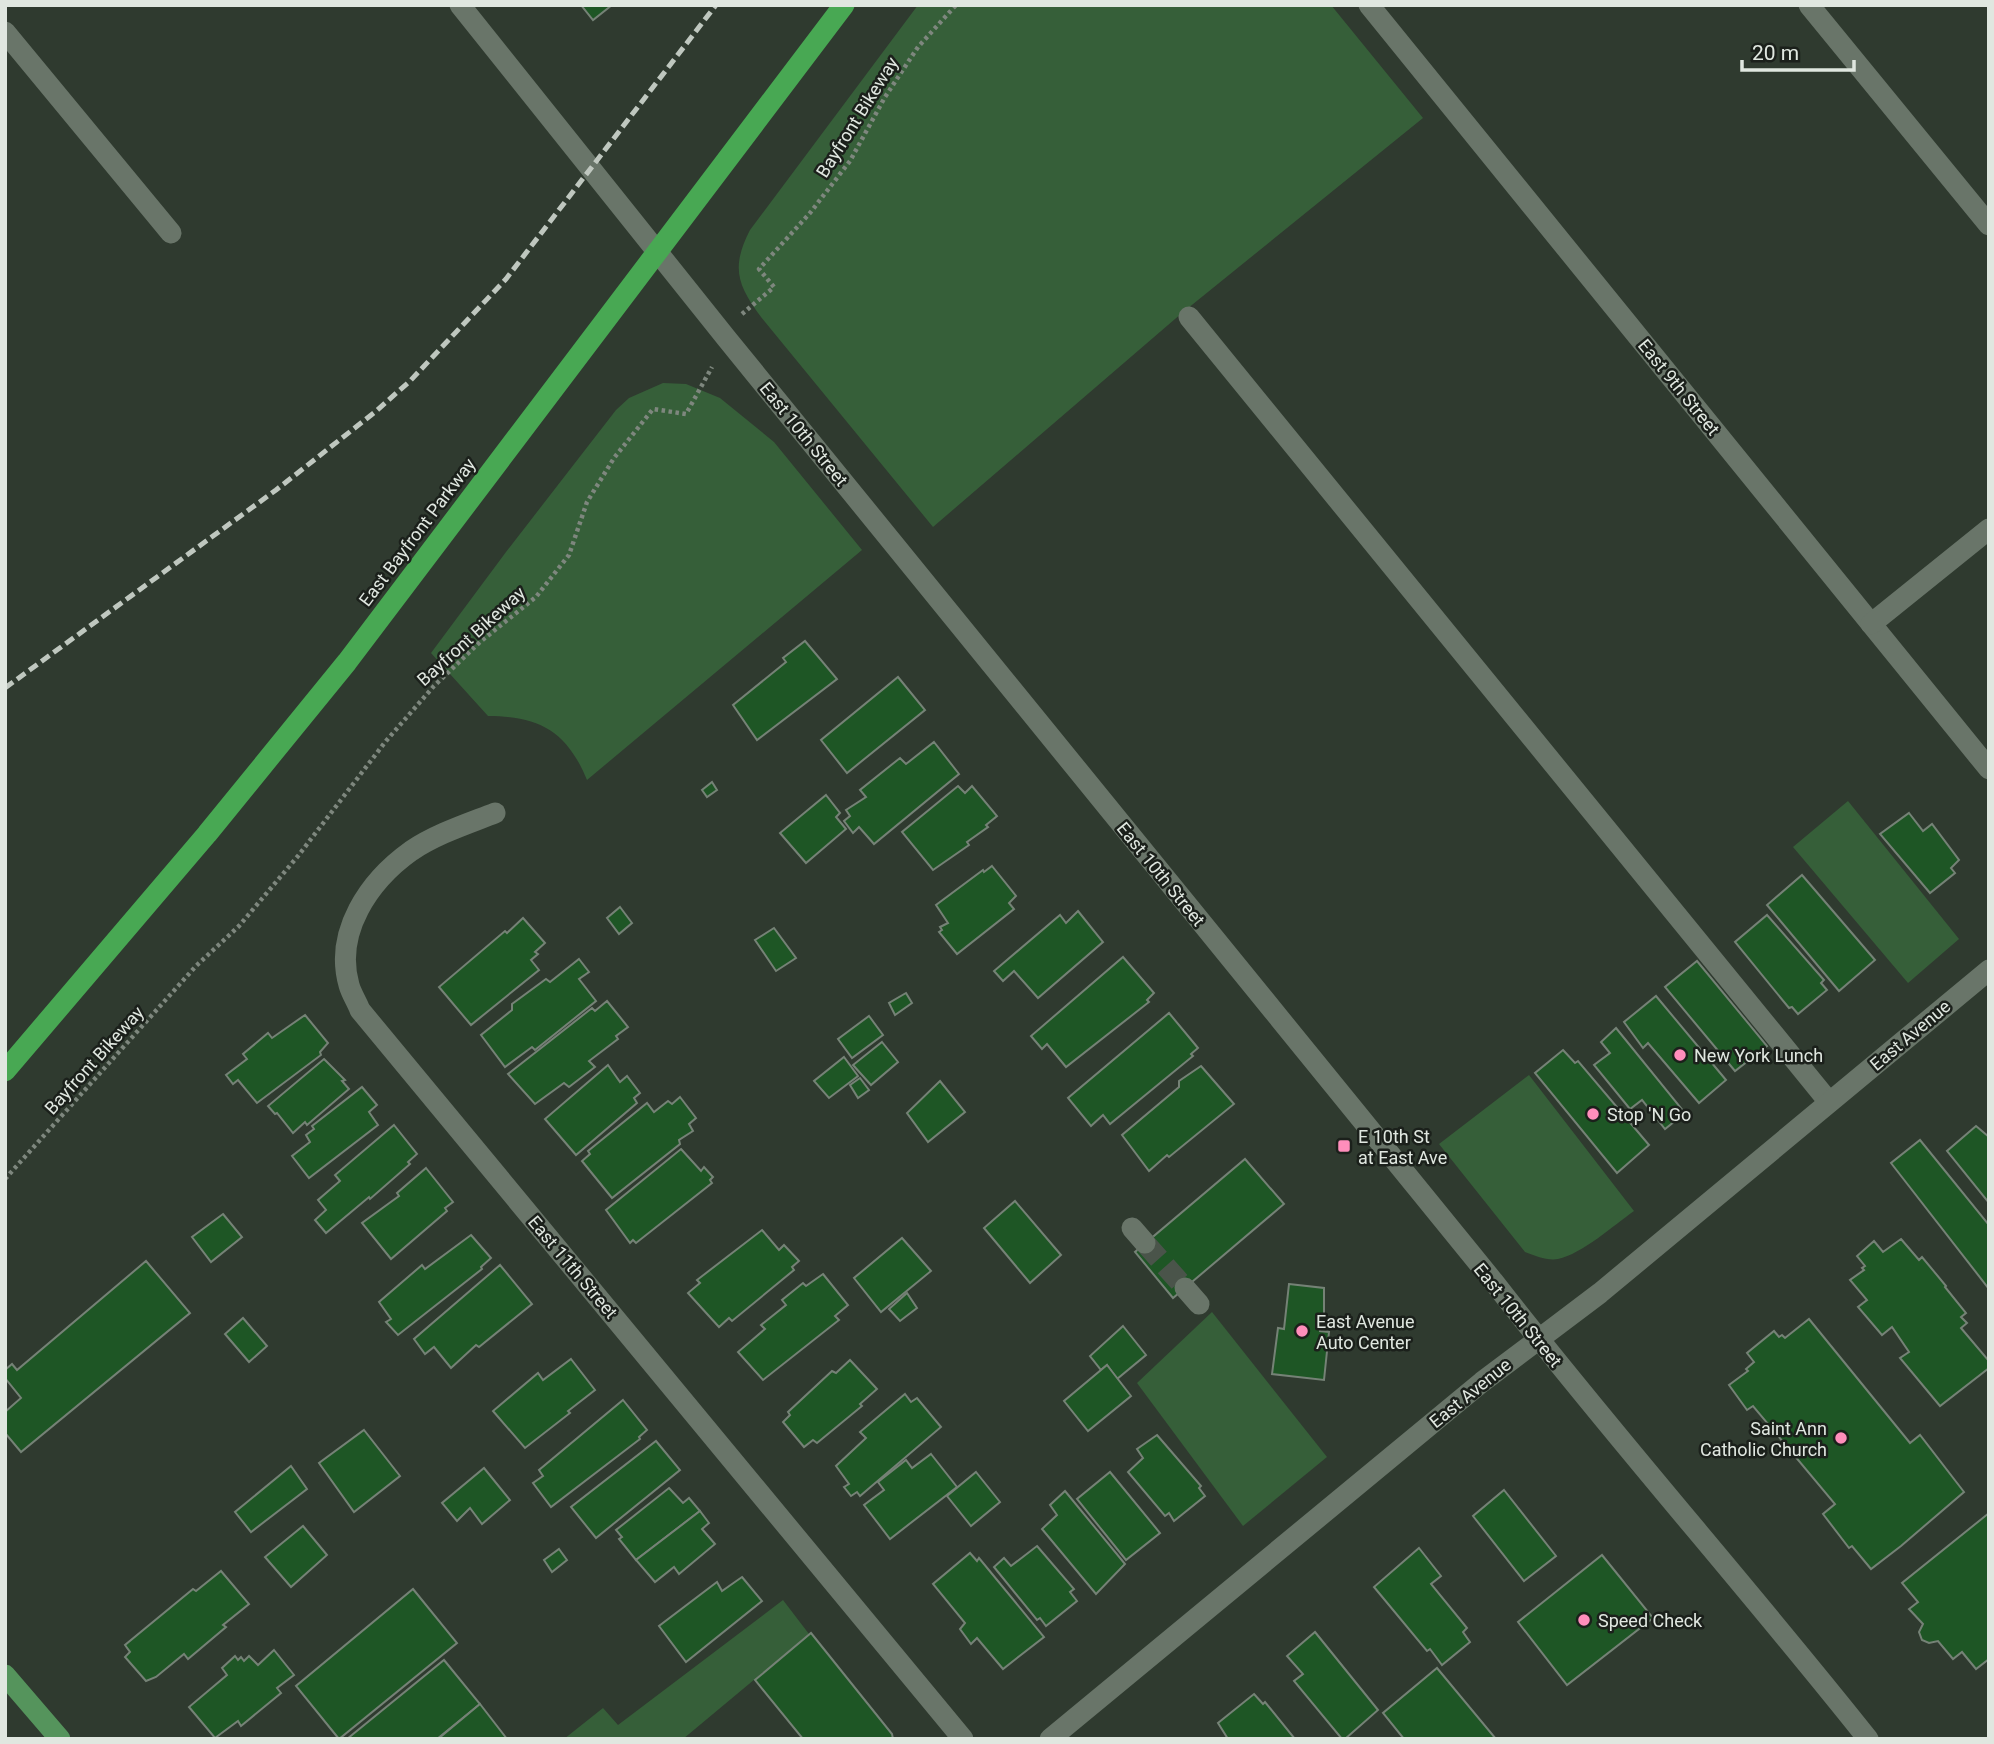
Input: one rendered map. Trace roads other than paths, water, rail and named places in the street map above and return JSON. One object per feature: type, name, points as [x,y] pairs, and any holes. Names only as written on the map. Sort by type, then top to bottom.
[{"type":"highway","name":"East Bayfront Parkway","points":[[5,1071],[207,834],[347,662],[844,5]]},
{"type":"main road","points":[[5,1675],[60,1739]]},
{"type":"street","name":"East 10th Street","points":[[460,5],[1584,1397],[1649,1471],[1868,1739]]},
{"type":"street","name":"East 9th Street","points":[[1369,5],[1989,769]]},
{"type":"street","points":[[1810,5],[1989,225]]},
{"type":"street","points":[[5,32],[171,233]]},
{"type":"street","points":[[1189,317],[1829,1102]]},
{"type":"street","points":[[1871,624],[1989,529]]},
{"type":"street","name":"East 11th Street","points":[[495,813],[451,830],[413,850],[385,872],[362,901],[349,932],[345,957],[349,986],[360,1010],[962,1739]]},
{"type":"street","name":"East Avenue","points":[[1050,1739],[1538,1338],[1600,1293],[1989,970]]},
{"type":"street","points":[[1185,1288],[1199,1304]]},
{"type":"tunnel","points":[[1145,1243],[1185,1288]]},
{"type":"railway","points":[[5,688],[276,490],[410,381],[506,279],[716,5]]},
{"type":"place","name":"New York Lunch","points":[[1680,1055]]},
{"type":"place","name":"Stop 'N Go","points":[[1593,1114]]},
{"type":"place","name":"E 10th St at East Ave","points":[[1344,1146]]},
{"type":"place","name":"East Avenue Auto Center","points":[[1302,1331]]},
{"type":"place","name":"Saint Ann Catholic Church","points":[[1841,1438]]},
{"type":"place","name":"Speed Check","points":[[1584,1620]]}]
